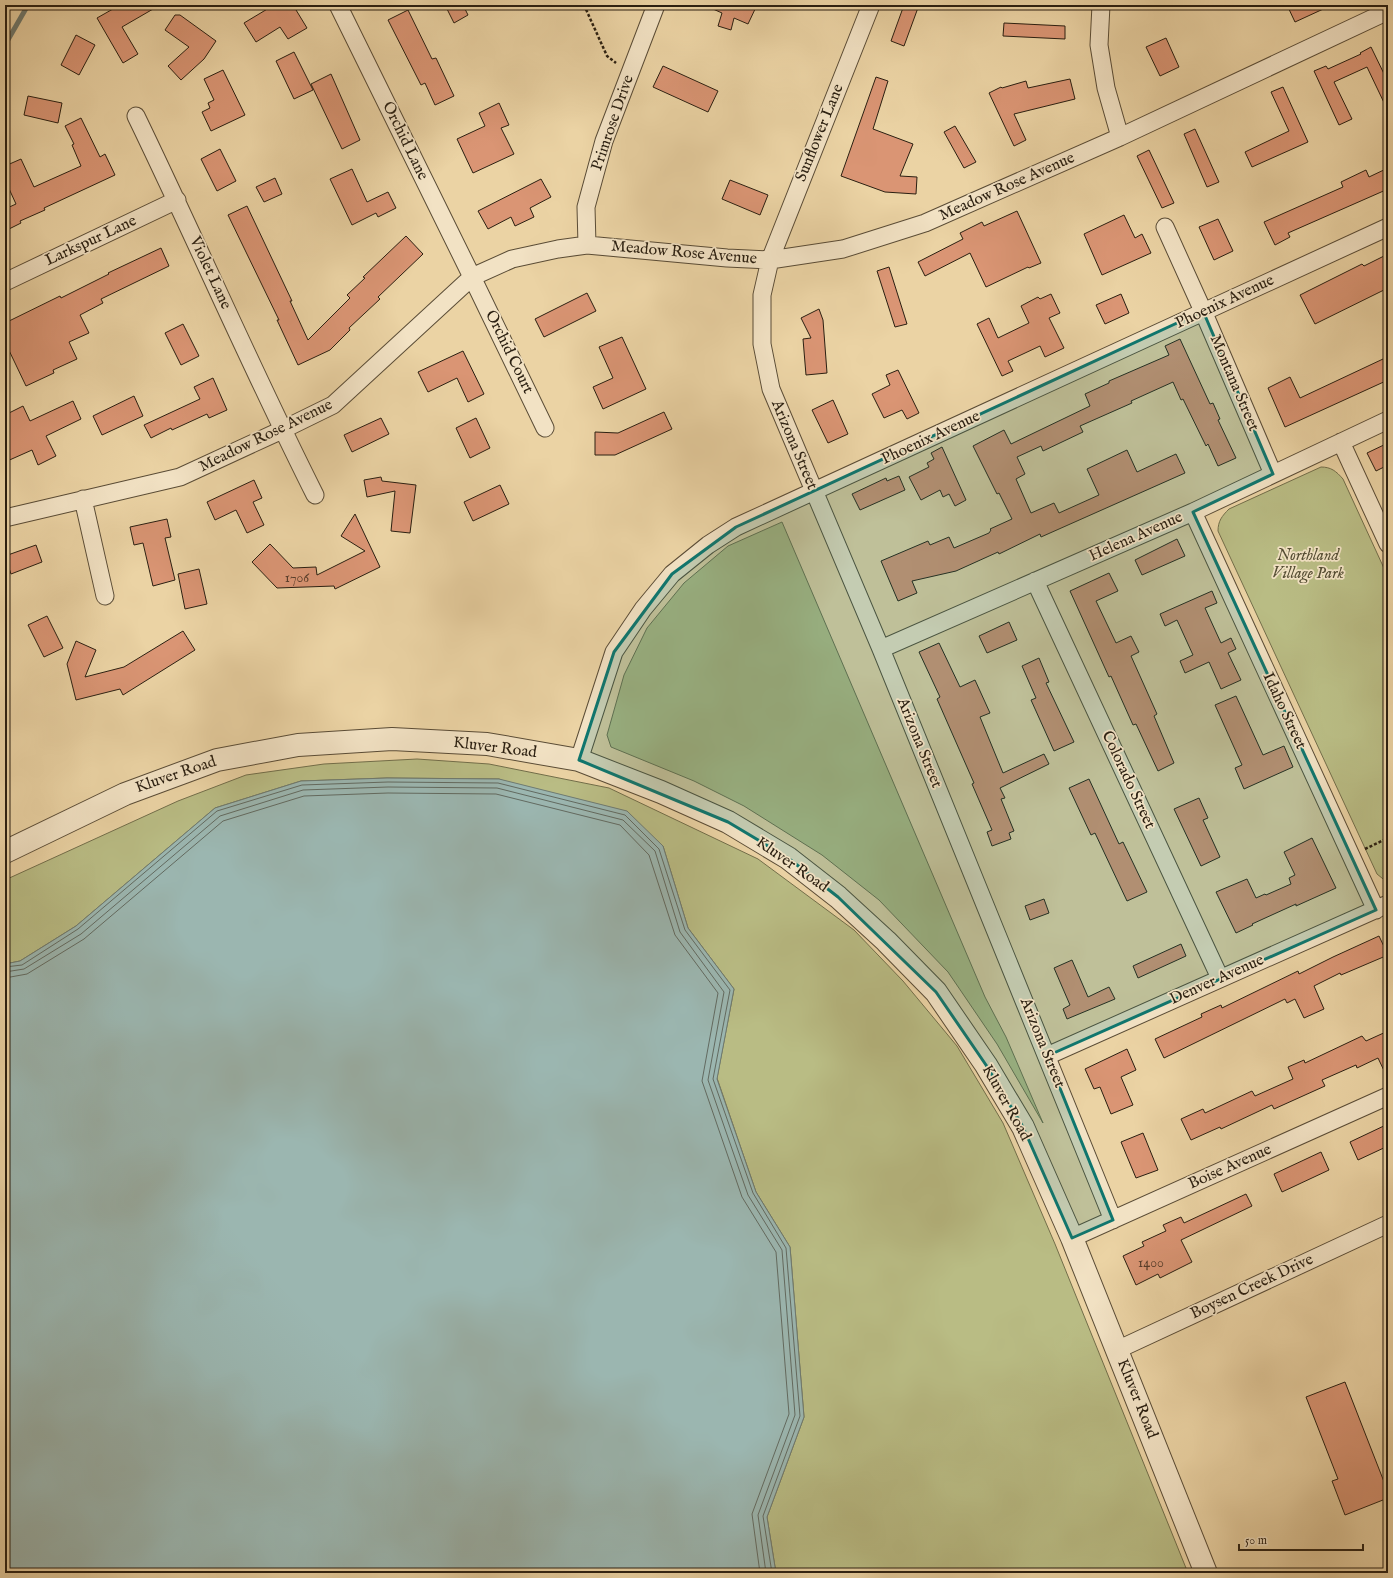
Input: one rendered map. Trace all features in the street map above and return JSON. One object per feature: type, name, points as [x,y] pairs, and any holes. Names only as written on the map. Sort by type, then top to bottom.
[{"type":"street","name":"Orchid Lane","points":[[338,5],[472,277]]},
{"type":"street","name":"Primrose Drive","points":[[587,245],[586,207],[604,141],[656,5]]},
{"type":"street","name":"Sunflower Lane","points":[[770,260],[871,5]]},
{"type":"street","points":[[1101,5],[1099,45],[1106,88],[1120,137]]},
{"type":"street","name":"Meadow Rose Avenue","points":[[5,518],[180,477],[333,405],[472,277],[512,260],[558,249],[587,245],[727,258],[770,260],[843,249],[925,223],[1120,137],[1388,10]]},
{"type":"street","name":"Violet Lane","points":[[136,116],[177,200],[282,430],[315,495]]},
{"type":"street","name":"Larkspur Lane","points":[[5,282],[177,200]]},
{"type":"street","name":"Montana Street","points":[[1165,227],[1273,474]]},
{"type":"street","name":"Phoenix Avenue","points":[[579,760],[614,652],[643,610],[672,574],[708,545],[736,527],[1388,227]]},
{"type":"street","name":"Arizona Street","points":[[770,260],[762,295],[762,344],[771,389],[881,649],[1113,1220]]},
{"type":"street","name":"Orchid Court","points":[[472,277],[545,428]]},
{"type":"street","name":"Helena Avenue","points":[[881,649],[1193,512],[1388,420]]},
{"type":"street","points":[[1341,442],[1388,544]]},
{"type":"street","points":[[83,499],[105,596]]},
{"type":"street","name":"Idaho Street","points":[[1193,512],[1382,907]]},
{"type":"street","name":"Colorado Street","points":[[1035,581],[1220,978]]},
{"type":"street","name":"Kluver Road","points":[[5,852],[125,794],[217,760],[298,745],[392,739],[487,744],[579,760],[661,792],[728,822],[788,858],[838,897],[886,941],[936,992],[986,1065],[1022,1127],[1072,1238],[1206,1573]]},
{"type":"street","name":"Denver Avenue","points":[[1047,1056],[1382,907]]},
{"type":"street","name":"Boise Avenue","points":[[1072,1238],[1388,1096]]},
{"type":"street","name":"Boysen Creek Drive","points":[[1117,1350],[1388,1224]]},
{"type":"path","points":[[584,5],[608,56],[630,72]]},
{"type":"path","points":[[1364,849],[1388,838]]},
{"type":"highlighted area","points":[[1203,311],[1273,474],[1193,512],[1376,910],[1047,1056],[1113,1220],[1072,1238],[1023,1127],[986,1065],[936,992],[838,897],[788,858],[728,822],[579,760],[614,652],[672,574],[736,527]]},
{"type":"green space","name":"Northland Village Park","points":[[1321,467],[1333,470],[1343,479],[1388,577],[1388,883],[1377,874],[1218,531],[1221,519],[1229,509]]},
{"type":"green space","points":[[782,522],[985,997],[1006,1037],[1043,1123],[997,1044],[948,972],[879,900],[822,855],[744,806],[694,781],[611,747],[607,735],[624,675],[647,628],[684,583],[728,546]]},
{"type":"green space","points":[[417,759],[489,764],[609,788],[758,859],[854,930],[903,981],[957,1046],[1003,1123],[1055,1244],[1188,1573],[776,1573],[767,1517],[804,1417],[790,1247],[756,1192],[717,1078],[734,989],[688,928],[663,846],[499,779],[387,778],[301,781],[215,808],[76,926],[20,961],[5,964],[5,880],[178,801],[246,775],[324,764]]},
{"type":"water","points":[[387,778],[499,779],[627,811],[663,846],[688,928],[734,989],[717,1079],[756,1192],[790,1247],[804,1417],[767,1517],[776,1573],[5,1573],[5,964],[20,961],[76,926],[215,808],[301,781]]},
{"type":"building","points":[[120,5],[160,5],[122,27],[138,54],[123,63],[97,18]]},
{"type":"building","points":[[274,5],[293,5],[307,28],[288,39],[280,27],[256,42],[244,23]]},
{"type":"building","points":[[455,5],[463,5],[468,15],[454,23],[447,9]]},
{"type":"building","points":[[704,5],[757,5],[748,24],[734,18],[731,30],[718,26],[722,13]]},
{"type":"building","points":[[904,5],[919,5],[904,46],[891,41]]},
{"type":"building","points":[[1287,5],[1332,5],[1295,22]]},
{"type":"building","points":[[408,10],[432,59],[436,58],[454,96],[435,105],[425,83],[421,85],[388,20]]},
{"type":"building","points":[[175,15],[180,15],[216,41],[204,59],[181,80],[168,66],[189,47],[165,30]]},
{"type":"building","points":[[1004,23],[1065,26],[1065,39],[1003,36]]},
{"type":"building","points":[[76,35],[95,45],[79,75],[61,65]]},
{"type":"building","points":[[1166,38],[1179,67],[1160,76],[1146,47]]},
{"type":"building","points":[[1371,47],[1388,82],[1388,111],[1367,67],[1334,82],[1352,119],[1339,125],[1314,71],[1326,66],[1328,69],[1361,54],[1360,53]]},
{"type":"building","points":[[294,52],[313,90],[294,99],[276,61]]},
{"type":"building","points":[[663,66],[718,91],[708,112],[653,87]]},
{"type":"building","points":[[223,70],[245,115],[211,131],[202,112],[210,108],[208,103],[214,100],[204,79]]},
{"type":"building","points":[[331,74],[360,140],[342,149],[311,84]]},
{"type":"building","points":[[876,77],[888,81],[873,129],[913,144],[900,176],[917,177],[916,194],[885,192],[841,176]]},
{"type":"building","points":[[1070,79],[1075,99],[1014,114],[1026,140],[1014,146],[989,93],[1001,87],[1002,88],[1026,81],[1028,88]]},
{"type":"building","points":[[1283,87],[1308,142],[1252,167],[1245,152],[1289,131],[1271,92]]},
{"type":"building","points":[[28,96],[62,103],[58,123],[24,115]]},
{"type":"building","points":[[499,103],[509,125],[501,128],[514,154],[473,173],[457,139],[485,126],[479,113]]},
{"type":"building","points":[[81,118],[100,157],[105,154],[115,175],[44,208],[45,210],[20,221],[21,223],[5,231],[5,209],[16,204],[5,180],[5,166],[21,159],[34,187],[81,166],[72,145],[74,144],[65,126]]},
{"type":"building","points":[[955,126],[976,162],[964,168],[944,132]]},
{"type":"building","points":[[1195,129],[1219,182],[1207,187],[1184,134]]},
{"type":"building","points":[[220,149],[236,181],[217,191],[201,159]]},
{"type":"building","points":[[1149,150],[1174,203],[1162,208],[1137,156]]},
{"type":"building","points":[[1388,168],[1388,189],[1288,233],[1290,237],[1275,245],[1264,222],[1343,187],[1341,182],[1366,170],[1369,177]]},
{"type":"building","points":[[352,169],[367,202],[388,192],[396,208],[378,217],[376,213],[352,225],[330,179]]},
{"type":"building","points":[[275,178],[282,194],[264,202],[256,187]]},
{"type":"building","points":[[541,179],[551,197],[530,208],[534,217],[515,226],[511,217],[488,229],[478,211]]},
{"type":"building","points":[[730,180],[768,195],[760,215],[722,199]]},
{"type":"building","points":[[247,206],[292,301],[290,301],[308,340],[350,298],[347,295],[365,278],[363,277],[406,236],[423,254],[378,297],[380,299],[349,328],[350,330],[330,350],[298,365],[277,320],[279,320],[228,215]]},
{"type":"building","points":[[1017,211],[1041,263],[1029,268],[1028,267],[986,287],[970,253],[925,276],[918,262],[963,239],[960,233],[982,222],[984,226]]},
{"type":"building","points":[[1124,215],[1135,238],[1142,234],[1151,253],[1102,275],[1084,234]]},
{"type":"building","points":[[1218,219],[1233,251],[1214,260],[1199,227]]},
{"type":"building","points":[[161,248],[169,266],[101,299],[103,303],[80,315],[89,333],[69,342],[77,359],[53,370],[54,373],[26,386],[5,342],[5,323],[60,296],[61,298],[109,274],[108,273]]},
{"type":"building","points":[[1388,254],[1388,288],[1315,324],[1300,295],[1362,264],[1364,266]]},
{"type":"building","points":[[889,267],[907,324],[895,327],[877,271]]},
{"type":"building","points":[[587,293],[596,311],[544,337],[535,319]]},
{"type":"building","points":[[1051,294],[1060,313],[1049,318],[1064,348],[1045,357],[1040,346],[1008,361],[1013,371],[1002,376],[977,324],[989,318],[998,338],[1029,323],[1021,306],[1038,297],[1040,299]]},
{"type":"building","points":[[1121,294],[1129,313],[1105,324],[1096,305]]},
{"type":"building","points":[[819,309],[823,320],[827,373],[806,375],[803,339],[811,338],[801,318]]},
{"type":"building","points":[[183,324],[199,356],[181,365],[165,333]]},
{"type":"building","points":[[622,337],[646,389],[603,409],[593,387],[613,378],[599,347]]},
{"type":"building","points":[[1180,339],[1210,404],[1213,403],[1220,419],[1218,420],[1236,458],[1218,466],[1208,444],[1206,446],[1173,382],[1131,401],[1132,403],[1080,426],[1083,432],[1043,451],[1041,446],[1017,457],[1025,474],[1016,479],[1031,513],[1054,503],[1059,513],[1099,495],[1087,469],[1127,450],[1137,472],[1176,454],[1185,473],[1041,537],[1040,534],[999,554],[998,552],[956,571],[912,581],[917,593],[898,601],[881,561],[928,541],[930,545],[949,537],[954,548],[989,533],[991,530],[990,529],[1012,519],[999,493],[997,494],[973,446],[1004,430],[1011,444],[1090,406],[1085,394],[1109,383],[1109,381],[1169,355],[1165,346]]},
{"type":"building","points":[[463,351],[484,394],[468,402],[457,378],[428,392],[418,372]]},
{"type":"building","points":[[1383,359],[1388,369],[1388,380],[1285,427],[1268,388],[1290,377],[1300,398]]},
{"type":"building","points":[[898,370],[919,413],[907,419],[902,410],[884,418],[872,394],[890,385],[886,375]]},
{"type":"building","points":[[213,378],[227,410],[209,418],[207,414],[172,430],[171,428],[151,438],[144,425],[200,399],[194,387]]},
{"type":"building","points":[[134,396],[143,416],[102,435],[93,416]]},
{"type":"building","points":[[833,400],[848,434],[828,443],[812,410]]},
{"type":"building","points":[[73,401],[81,419],[46,436],[56,456],[38,465],[32,450],[5,462],[5,415],[23,406],[30,421]]},
{"type":"building","points":[[664,412],[672,429],[615,455],[595,455],[595,432],[618,433]]},
{"type":"building","points":[[381,418],[389,434],[352,452],[344,435]]},
{"type":"building","points":[[476,418],[490,448],[470,458],[456,428]]},
{"type":"building","points":[[1388,443],[1388,465],[1376,471],[1367,453]]},
{"type":"building","points":[[942,447],[966,500],[955,506],[949,494],[943,497],[940,490],[921,500],[909,477],[929,467],[927,463],[934,459],[931,453]]},
{"type":"building","points":[[899,476],[905,490],[860,510],[852,494],[886,478],[887,481]]},
{"type":"building","points":[[381,477],[382,481],[416,485],[410,533],[391,531],[395,491],[367,497],[364,480]]},
{"type":"building","points":[[254,480],[262,498],[253,502],[264,525],[247,533],[236,510],[215,520],[207,502]]},
{"type":"building","points":[[500,485],[509,504],[473,521],[464,502]]},
{"type":"building","points":[[355,514],[380,567],[335,589],[334,586],[277,588],[252,562],[270,544],[293,568],[316,567],[317,575],[365,551],[341,536]]},
{"type":"building","points":[[167,519],[171,537],[165,538],[175,580],[153,586],[143,543],[134,545],[130,527]]},
{"type":"building","points":[[1177,539],[1185,556],[1142,575],[1135,560]]},
{"type":"building","points":[[36,545],[42,562],[11,574],[5,556]]},
{"type":"building","points":[[199,569],[207,604],[185,609],[178,574]]},
{"type":"building","points":[[1109,573],[1118,591],[1096,601],[1116,643],[1131,636],[1139,652],[1131,656],[1157,714],[1154,716],[1174,763],[1158,771],[1136,724],[1133,725],[1111,676],[1109,677],[1070,591]]},
{"type":"building","points":[[1212,591],[1217,603],[1205,608],[1221,643],[1231,638],[1236,649],[1228,653],[1241,680],[1221,689],[1209,662],[1185,673],[1180,661],[1193,655],[1177,620],[1165,626],[1160,614]]},
{"type":"building","points":[[47,616],[63,648],[44,657],[28,625]]},
{"type":"building","points":[[1009,622],[1017,640],[987,653],[979,636]]},
{"type":"building","points":[[183,631],[195,650],[123,695],[120,689],[76,700],[67,664],[76,641],[96,650],[85,677],[124,667]]},
{"type":"building","points":[[939,643],[960,687],[975,680],[990,713],[980,717],[1003,773],[1044,754],[1049,764],[1000,788],[1005,798],[1001,799],[1014,831],[1009,833],[1011,839],[992,846],[987,832],[992,830],[972,784],[974,783],[937,699],[940,697],[919,652]]},
{"type":"building","points":[[1039,658],[1049,682],[1046,683],[1074,742],[1054,751],[1031,700],[1036,698],[1022,666]]},
{"type":"building","points":[[1236,696],[1263,755],[1284,746],[1293,767],[1244,789],[1235,768],[1242,765],[1215,705]]},
{"type":"building","points":[[1089,779],[1119,844],[1123,842],[1147,892],[1127,901],[1095,833],[1091,835],[1069,788]]},
{"type":"building","points":[[1199,798],[1208,818],[1203,820],[1220,857],[1201,866],[1174,809]]},
{"type":"building","points":[[1312,838],[1336,888],[1296,906],[1296,904],[1236,933],[1216,892],[1247,879],[1256,898],[1291,884],[1289,878],[1295,875],[1284,852]]},
{"type":"building","points":[[1044,899],[1049,913],[1030,920],[1025,906]]},
{"type":"building","points":[[1379,936],[1388,955],[1341,975],[1340,973],[1314,986],[1324,1009],[1304,1018],[1295,999],[1287,1003],[1285,999],[1164,1058],[1155,1039],[1202,1017],[1201,1014],[1221,1005],[1222,1008],[1298,971],[1299,974]]},
{"type":"building","points":[[1181,944],[1186,956],[1138,978],[1133,966]]},
{"type":"building","points":[[1072,960],[1088,997],[1109,987],[1115,999],[1067,1019],[1063,1009],[1070,1005],[1054,968]]},
{"type":"building","points":[[1388,1031],[1388,1079],[1378,1058],[1357,1068],[1356,1065],[1322,1080],[1325,1086],[1274,1109],[1272,1105],[1221,1129],[1220,1127],[1191,1140],[1181,1119],[1203,1109],[1205,1113],[1252,1091],[1255,1096],[1293,1079],[1288,1067],[1304,1060],[1305,1063],[1362,1036],[1366,1041]]},
{"type":"building","points":[[1127,1049],[1136,1070],[1121,1077],[1133,1105],[1111,1114],[1100,1087],[1094,1089],[1085,1069]]},
{"type":"building","points":[[1388,1124],[1388,1146],[1358,1160],[1350,1142]]},
{"type":"building","points":[[1143,1133],[1158,1170],[1136,1178],[1121,1142]]},
{"type":"building","points":[[1321,1152],[1329,1170],[1282,1192],[1274,1174]]},
{"type":"building","points":[[1246,1194],[1252,1206],[1181,1240],[1192,1262],[1160,1278],[1158,1274],[1136,1285],[1123,1256],[1144,1246],[1142,1242],[1166,1231],[1163,1225],[1181,1217],[1184,1223]]},
{"type":"building","points":[[1345,1382],[1388,1492],[1388,1498],[1345,1515],[1332,1481],[1338,1479],[1306,1397]]},
{"type":"waterway","points":[[5,45],[28,5]]}]
